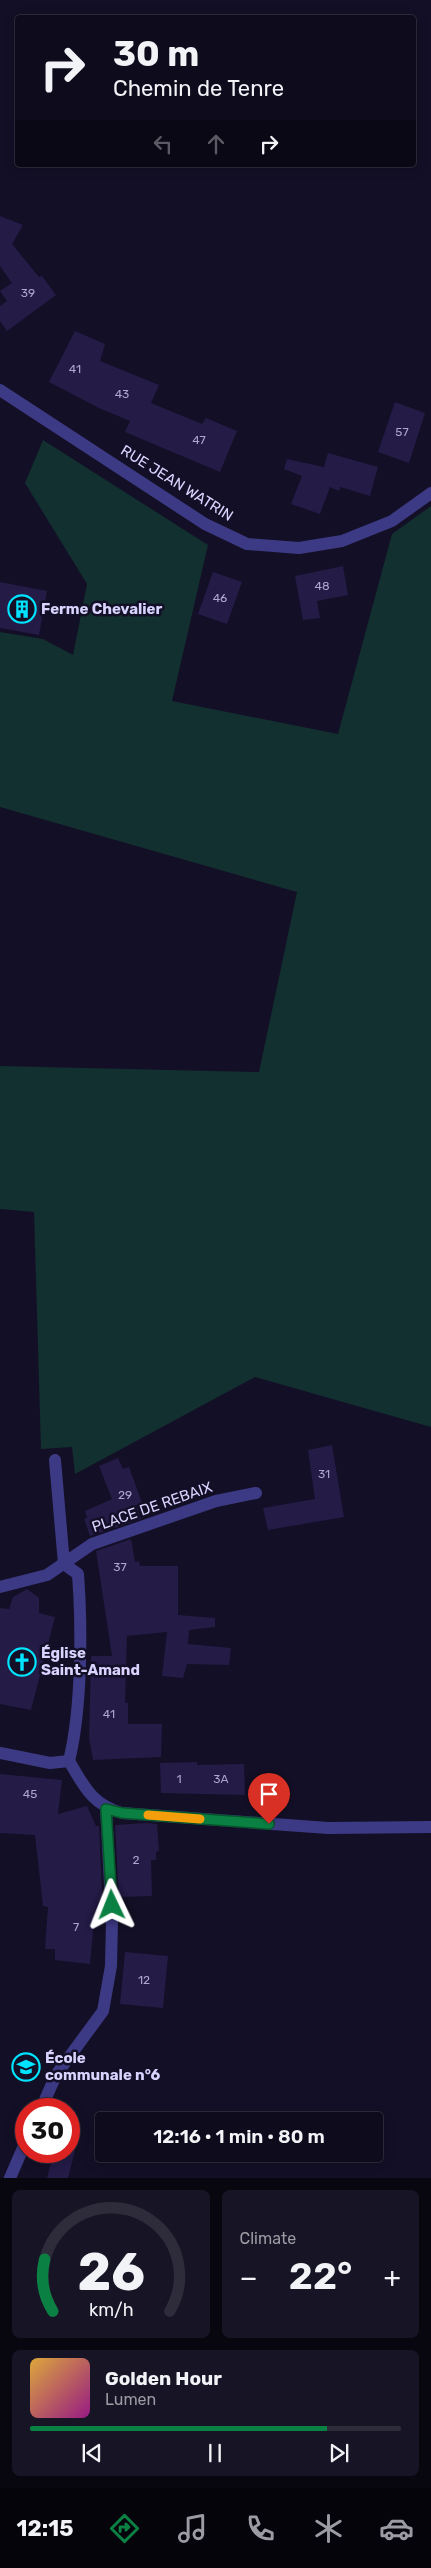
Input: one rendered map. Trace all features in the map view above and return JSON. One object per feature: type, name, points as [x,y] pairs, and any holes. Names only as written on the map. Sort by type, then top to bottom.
[{"type":"street","name":"RUE JEAN WATRIN","points":[[0,390],[206,524],[247,544],[299,548],[342,541],[392,521],[431,493]]},
{"type":"street","points":[[55,1460],[64,1564],[78,1574],[80,1604],[77,1712],[69,1761],[96,1802],[106,1809],[122,1813],[328,1828],[431,1826]]},
{"type":"street","name":"PLACE DE REBAIX","points":[[0,1586],[47,1575],[92,1544],[216,1501],[256,1493]]},
{"type":"street","points":[[0,1753],[50,1763],[69,1761]]},
{"type":"street","points":[[46,2098],[56,2075],[103,2012],[111,1966],[112,1922],[106,1809]]},
{"type":"street","points":[[10,2178],[17,2163]]},
{"type":"green space","points":[[43,440],[208,545],[172,701],[338,734],[392,534],[431,506],[431,1427],[255,1377],[75,1474],[72,1447],[41,1449],[34,1212],[0,1209],[0,1066],[259,1072],[297,892],[0,807],[0,632],[43,639],[73,655],[87,584],[25,483]]},
{"type":"building","points":[[0,216],[23,225],[12,244],[39,277],[42,276],[56,295],[7,331],[0,321],[0,306],[7,301],[0,291],[12,283],[0,266]]},
{"type":"building","points":[[75,331],[105,344],[100,361],[159,385],[151,403],[202,424],[206,418],[237,431],[220,472],[125,432],[130,421],[99,408],[49,382]]},
{"type":"building","points":[[395,402],[425,413],[409,463],[378,452]]},
{"type":"building","points":[[328,453],[378,467],[370,496],[340,487],[339,491],[330,487],[320,514],[291,504],[302,476],[284,469],[287,459],[324,467]]},
{"type":"building","points":[[343,566],[348,595],[317,601],[320,618],[303,620],[295,576]]},
{"type":"building","points":[[213,572],[242,582],[227,624],[198,614]]},
{"type":"building","name":"Ferme Chevalier","points":[[0,582],[47,591],[39,635],[0,628]]},
{"type":"building","points":[[332,1445],[344,1517],[268,1530],[263,1508],[315,1499],[308,1450]]},
{"type":"building","points":[[118,1458],[123,1469],[129,1467],[142,1503],[136,1505],[141,1519],[90,1536],[84,1519],[87,1518],[85,1511],[112,1499],[99,1466]]},
{"type":"building","points":[[131,1539],[135,1562],[139,1561],[140,1566],[178,1566],[178,1615],[215,1618],[215,1627],[189,1630],[188,1644],[231,1648],[229,1665],[187,1664],[183,1678],[162,1676],[167,1632],[127,1636],[125,1703],[128,1703],[128,1724],[162,1724],[161,1757],[93,1760],[89,1738],[91,1656],[112,1656],[96,1551]]},
{"type":"building","name":"Église Saint-Amand","points":[[27,1589],[39,1598],[39,1613],[55,1617],[31,1710],[0,1704],[0,1608],[9,1609],[13,1597]]},
{"type":"building","points":[[197,1762],[197,1765],[244,1764],[245,1795],[161,1793],[160,1763]]},
{"type":"building","points":[[0,1774],[62,1780],[58,1814],[87,1806],[96,1826],[99,1826],[103,1912],[95,1911],[90,1964],[55,1960],[55,1949],[45,1949],[48,1907],[43,1906],[35,1835],[0,1833]]},
{"type":"building","points":[[157,1824],[159,1851],[156,1852],[156,1860],[151,1860],[152,1896],[119,1897],[115,1825]]},
{"type":"building","points":[[125,1952],[168,1956],[163,2008],[120,2004]]},
{"type":"building","points":[[51,2163],[72,2163],[68,2178],[47,2178]]},
{"type":"slow traffic","points":[[148,1815],[200,1819]]},
{"type":"place","name":"Ferme Chevalier","points":[[22,609]]},
{"type":"place","name":"Église Saint-Amand","points":[[22,1662]]},
{"type":"place","name":"École communale n°6","points":[[26,2067]]},
{"type":"route","points":[[112,1905],[106,1809],[122,1813],[269,1824]]}]
